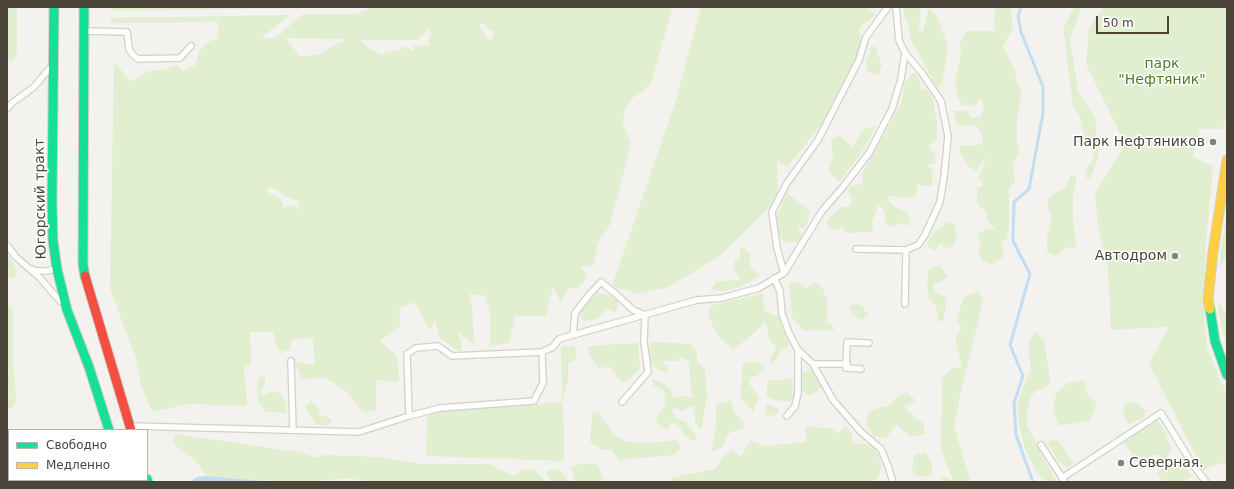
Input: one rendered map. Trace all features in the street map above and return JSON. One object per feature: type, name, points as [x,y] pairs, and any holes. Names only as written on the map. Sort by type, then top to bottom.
[{"type":"main road","name":"Югорский тракт","points":[[54,7],[53,241],[60,268],[67,310],[89,367],[109,429]]},
{"type":"main road","points":[[84,7],[80,266],[131,428]]},
{"type":"main road","points":[[1227,160],[1214,244],[1208,300],[1215,341],[1227,375]]},
{"type":"lane","points":[[784,273],[777,248],[772,212],[787,183],[818,140],[860,60],[866,36],[888,7]]},
{"type":"lane","points":[[856,249],[906,250],[918,245],[925,235],[940,202],[947,156],[948,136],[941,101],[922,73],[905,53],[899,40],[896,7]]},
{"type":"lane","points":[[84,30],[127,32],[129,49],[138,60],[180,58],[191,46]]},
{"type":"lane","points":[[409,416],[407,354],[416,348],[438,346],[452,356],[542,352],[553,347],[559,339],[697,300],[722,298],[759,288],[784,273],[822,211],[843,187],[869,153],[892,109],[901,79],[905,53]]},
{"type":"lane","points":[[7,108],[34,87],[53,64]]},
{"type":"lane","points":[[7,244],[16,257],[40,278],[67,310]]},
{"type":"lane","points":[[905,304],[906,250]]},
{"type":"lane","points":[[28,268],[36,271],[46,271],[60,268]]},
{"type":"lane","points":[[774,278],[780,292],[782,314],[789,333],[798,350],[813,364],[834,400],[861,432],[881,449],[888,466],[892,482]]},
{"type":"lane","points":[[573,335],[575,313],[601,282],[633,310],[645,315]]},
{"type":"lane","points":[[622,402],[648,372],[644,342],[645,315]]},
{"type":"lane","points":[[861,369],[846,368],[847,342],[869,343]]},
{"type":"lane","points":[[788,416],[795,406],[798,393],[798,350]]},
{"type":"lane","points":[[131,428],[359,432],[440,408],[534,401],[543,383],[542,352]]},
{"type":"lane","points":[[291,361],[293,430]]},
{"type":"lane","points":[[813,364],[847,364]]},
{"type":"lane","points":[[1040,445],[1063,480],[1161,413],[1193,465],[1206,482]]},
{"type":"green space","points":[[7,7],[17,7],[17,53],[12,62],[7,60]]},
{"type":"green space","points":[[111,7],[357,7],[111,11]]},
{"type":"green space","points":[[369,7],[674,7],[651,83],[642,92],[631,99],[624,111],[623,124],[631,144],[610,225],[598,243],[594,265],[581,267],[588,277],[579,287],[568,289],[561,303],[553,287],[546,316],[515,316],[509,343],[490,346],[490,313],[485,296],[469,294],[472,306],[474,339],[473,343],[458,332],[462,345],[461,353],[439,337],[435,320],[430,331],[415,302],[399,309],[401,325],[380,341],[397,356],[399,382],[376,380],[376,411],[363,412],[345,390],[324,377],[302,380],[295,362],[315,365],[313,338],[292,340],[288,352],[278,350],[273,332],[250,332],[251,364],[244,367],[247,406],[189,404],[152,412],[141,385],[136,359],[110,288],[114,62],[131,81],[148,71],[163,70],[177,65],[183,72],[195,65],[200,50],[208,42],[218,38],[218,22],[111,23],[111,18],[290,15],[261,38],[275,38],[303,14],[357,14],[368,9]],"holes":[[[482,23],[489,30],[494,32],[492,40],[487,39],[479,25]],[[430,28],[432,35],[429,37],[429,46],[414,45],[414,51],[405,46],[400,50],[382,54],[370,49],[360,40],[418,40]],[[286,38],[345,39],[317,55],[299,56]],[[269,187],[276,189],[285,196],[298,201],[300,210],[291,204],[282,209],[283,203],[280,198],[267,192]]]},
{"type":"green space","points":[[701,7],[868,7],[875,15],[859,28],[861,43],[859,58],[846,78],[831,113],[787,167],[777,160],[778,192],[769,208],[720,256],[669,287],[638,294],[612,286],[676,100]]},
{"type":"green space","points":[[904,7],[921,7],[919,29],[923,32],[929,7],[938,18],[948,46],[942,84],[937,88],[911,40],[908,25],[903,12]]},
{"type":"green space","points":[[995,7],[1012,7],[1010,9],[1013,29],[1003,46],[1016,73],[1015,79],[1022,91],[1017,119],[1017,143],[1020,152],[1013,163],[1015,182],[1009,189],[1009,224],[1007,239],[1002,242],[1003,257],[992,264],[982,261],[978,250],[981,243],[977,233],[995,229],[986,219],[987,213],[977,204],[977,188],[984,185],[979,177],[986,159],[985,158],[976,171],[968,166],[959,150],[962,145],[974,146],[983,143],[982,135],[975,124],[963,127],[955,121],[954,111],[967,110],[971,118],[981,116],[984,109],[981,98],[973,106],[962,105],[958,98],[955,80],[961,54],[960,42],[966,31],[994,31]]},
{"type":"green space","points":[[1074,7],[1082,7],[1070,38],[1078,92],[1095,118],[1098,159],[1090,179],[1085,177],[1086,168],[1093,159],[1094,148],[1086,142],[1080,117],[1073,106],[1063,28]]},
{"type":"green space","name":"парк \"Нефтяник\"","points":[[1104,7],[1227,7],[1227,110],[1223,129],[1200,129],[1193,157],[1213,166],[1206,241],[1204,312],[1207,348],[1227,394],[1227,462],[1203,470],[1149,364],[1168,327],[1111,330],[1108,269],[1098,226],[1095,193],[1125,144],[1086,64],[1089,28]]},
{"type":"green space","points":[[875,46],[882,66],[878,75],[868,72],[865,59],[870,56],[869,48]]},
{"type":"green space","points":[[913,72],[919,77],[921,89],[926,89],[933,100],[937,123],[937,139],[929,146],[935,155],[936,163],[927,165],[933,171],[932,186],[917,185],[916,197],[903,198],[888,196],[890,204],[906,212],[911,219],[907,226],[900,223],[890,227],[885,222],[885,211],[878,204],[872,223],[874,227],[871,232],[846,233],[841,225],[839,229],[830,229],[826,221],[842,206],[847,208],[852,201],[848,190],[851,186],[863,184],[862,173],[901,104],[905,83]]},
{"type":"green space","points":[[877,125],[860,155],[839,182],[828,171],[833,156],[831,139],[840,135],[852,148],[862,130]]},
{"type":"green space","points":[[1071,174],[1077,177],[1073,195],[1073,220],[1076,246],[1065,249],[1056,256],[1047,252],[1047,236],[1052,219],[1047,205],[1049,197],[1066,187]]},
{"type":"green space","points":[[787,193],[810,211],[806,227],[797,228],[802,235],[799,241],[784,243],[776,231],[778,213]]},
{"type":"green space","points":[[1227,214],[1227,256],[1220,267],[1221,247]]},
{"type":"green space","points":[[947,222],[954,223],[957,236],[953,245],[946,249],[940,243],[936,251],[929,247],[927,242],[936,229],[943,227]]},
{"type":"green space","points":[[740,246],[750,253],[750,266],[760,276],[742,286],[725,291],[711,290],[717,281],[740,280],[734,267],[735,260],[740,259]]},
{"type":"green space","points":[[7,254],[14,264],[17,272],[14,280],[7,275]]},
{"type":"green space","points":[[939,265],[948,276],[940,282],[933,284],[934,292],[947,298],[943,322],[938,320],[936,306],[929,299],[927,282],[928,271]]},
{"type":"green space","points":[[797,282],[806,289],[813,282],[821,285],[828,302],[826,323],[832,324],[834,331],[803,330],[792,318],[789,283]]},
{"type":"green space","points":[[979,290],[983,301],[954,427],[971,482],[941,482],[940,479],[945,477],[953,481],[941,449],[942,379],[950,369],[962,366],[955,338],[962,328],[957,321],[961,304],[965,296]]},
{"type":"green space","points":[[597,293],[612,295],[618,301],[616,313],[607,309],[597,319],[583,321],[579,311],[587,301]]},
{"type":"green space","points":[[763,293],[764,310],[774,315],[777,314],[789,342],[787,348],[781,349],[779,357],[771,364],[770,357],[777,349],[769,339],[766,321],[749,338],[733,349],[719,338],[709,318],[709,306]]},
{"type":"green space","points":[[1219,303],[1227,316],[1227,349],[1218,311]]},
{"type":"green space","points":[[7,304],[13,310],[13,366],[16,393],[15,405],[10,409],[7,408]]},
{"type":"green space","points":[[855,304],[861,305],[869,315],[861,320],[853,314],[849,306]]},
{"type":"green space","points":[[1036,331],[1044,341],[1051,384],[1045,388],[1036,390],[1031,397],[1027,412],[1027,425],[1053,476],[1058,482],[1045,482],[1038,474],[1025,449],[1019,424],[1017,406],[1024,384],[1031,370],[1028,343]]},
{"type":"green space","points":[[652,342],[691,344],[697,351],[697,363],[705,369],[707,395],[701,431],[695,423],[692,405],[683,411],[674,407],[672,410],[676,418],[686,422],[695,434],[696,442],[685,436],[679,426],[671,422],[668,431],[660,426],[655,419],[666,404],[664,391],[654,386],[652,380],[660,381],[671,389],[673,399],[682,395],[693,398],[689,362],[680,357],[678,361],[661,361],[669,368],[667,374],[652,365],[648,350]]},
{"type":"green space","points":[[638,343],[640,369],[631,378],[622,383],[609,366],[599,369],[590,356],[588,346]]},
{"type":"green space","points":[[575,346],[576,359],[568,363],[568,381],[562,402],[561,347]]},
{"type":"green space","points":[[759,362],[764,368],[757,376],[749,379],[750,385],[759,397],[753,412],[741,399],[742,367],[744,363]]},
{"type":"green space","points":[[812,370],[822,387],[810,396],[800,390],[802,372]]},
{"type":"green space","points":[[260,377],[265,377],[265,384],[261,392],[263,396],[271,392],[280,393],[286,404],[286,413],[266,412],[258,402],[257,383]]},
{"type":"green space","points":[[792,378],[794,395],[790,402],[774,400],[766,395],[768,379],[779,381]]},
{"type":"green space","points":[[1084,380],[1088,395],[1097,404],[1090,421],[1059,426],[1053,410],[1056,393],[1067,383]]},
{"type":"green space","points":[[907,392],[916,401],[904,406],[923,423],[925,434],[910,437],[896,424],[887,437],[874,437],[866,424],[869,411],[890,405],[896,397]]},
{"type":"green space","points":[[731,400],[735,414],[743,420],[745,427],[728,434],[722,447],[711,453],[716,426],[716,404]]},
{"type":"green space","points":[[312,402],[318,407],[320,416],[325,415],[332,421],[327,426],[317,425],[308,413],[305,405]]},
{"type":"green space","points":[[562,402],[564,461],[426,456],[427,416],[442,411]]},
{"type":"green space","points":[[1136,402],[1145,410],[1144,418],[1129,424],[1123,414],[1125,403]]},
{"type":"green space","points":[[766,404],[780,409],[775,415],[768,416],[765,413]]},
{"type":"green space","points":[[598,412],[614,434],[627,442],[649,443],[677,440],[681,447],[675,455],[619,460],[611,449],[603,450],[590,442],[592,413]]},
{"type":"green space","points":[[1157,420],[1165,431],[1172,448],[1166,460],[1161,458],[1158,454],[1151,455],[1151,463],[1142,469],[1123,441]]},
{"type":"green space","points":[[845,425],[851,432],[853,443],[874,445],[882,466],[876,482],[672,482],[670,478],[716,469],[722,457],[732,450],[741,457],[750,441],[764,446],[806,442],[806,427],[831,428],[839,434]]},
{"type":"green space","points":[[7,433],[8,481],[16,482],[7,482]]},
{"type":"green space","points":[[175,434],[298,452],[319,458],[323,455],[378,457],[421,464],[489,464],[514,476],[521,471],[533,468],[546,482],[370,482],[349,478],[306,482],[284,482],[207,476],[194,459],[173,444]]},
{"type":"green space","points":[[1050,440],[1059,441],[1073,463],[1068,468],[1058,461],[1048,444]]},
{"type":"green space","points":[[925,452],[932,463],[932,474],[925,477],[915,475],[912,468],[914,455]]},
{"type":"green space","points":[[1172,461],[1184,463],[1192,476],[1184,482],[1164,482],[1156,472]]},
{"type":"green space","points":[[585,463],[597,465],[604,478],[603,482],[579,482],[574,479],[571,467]]},
{"type":"green space","points":[[556,468],[564,474],[569,482],[554,482],[551,480],[546,472]]},
{"type":"water","points":[[207,476],[284,482],[190,482],[197,477]]},
{"type":"waterway","points":[[1021,7],[1018,16],[1021,32],[1043,87],[1043,113],[1029,189],[1014,202],[1013,241],[1030,274],[1010,345],[1023,376],[1014,403],[1016,435],[1033,482]]},
{"type":"traffic: fast","points":[[54,7],[53,241],[57,269],[67,310],[89,367],[109,429]]},
{"type":"traffic: fast","points":[[84,7],[83,265],[85,276]]},
{"type":"traffic: fast","points":[[1210,309],[1215,341],[1227,375]]},
{"type":"traffic: slow","points":[[1210,309],[1208,300],[1213,252],[1227,160]]},
{"type":"traffic: jam","points":[[85,276],[131,429]]},
{"type":"place","name":"Парк Нефтяников","points":[[1213,142]]},
{"type":"place","name":"Автодром","points":[[1175,256]]},
{"type":"place","name":"Северная.","points":[[1121,463]]}]
